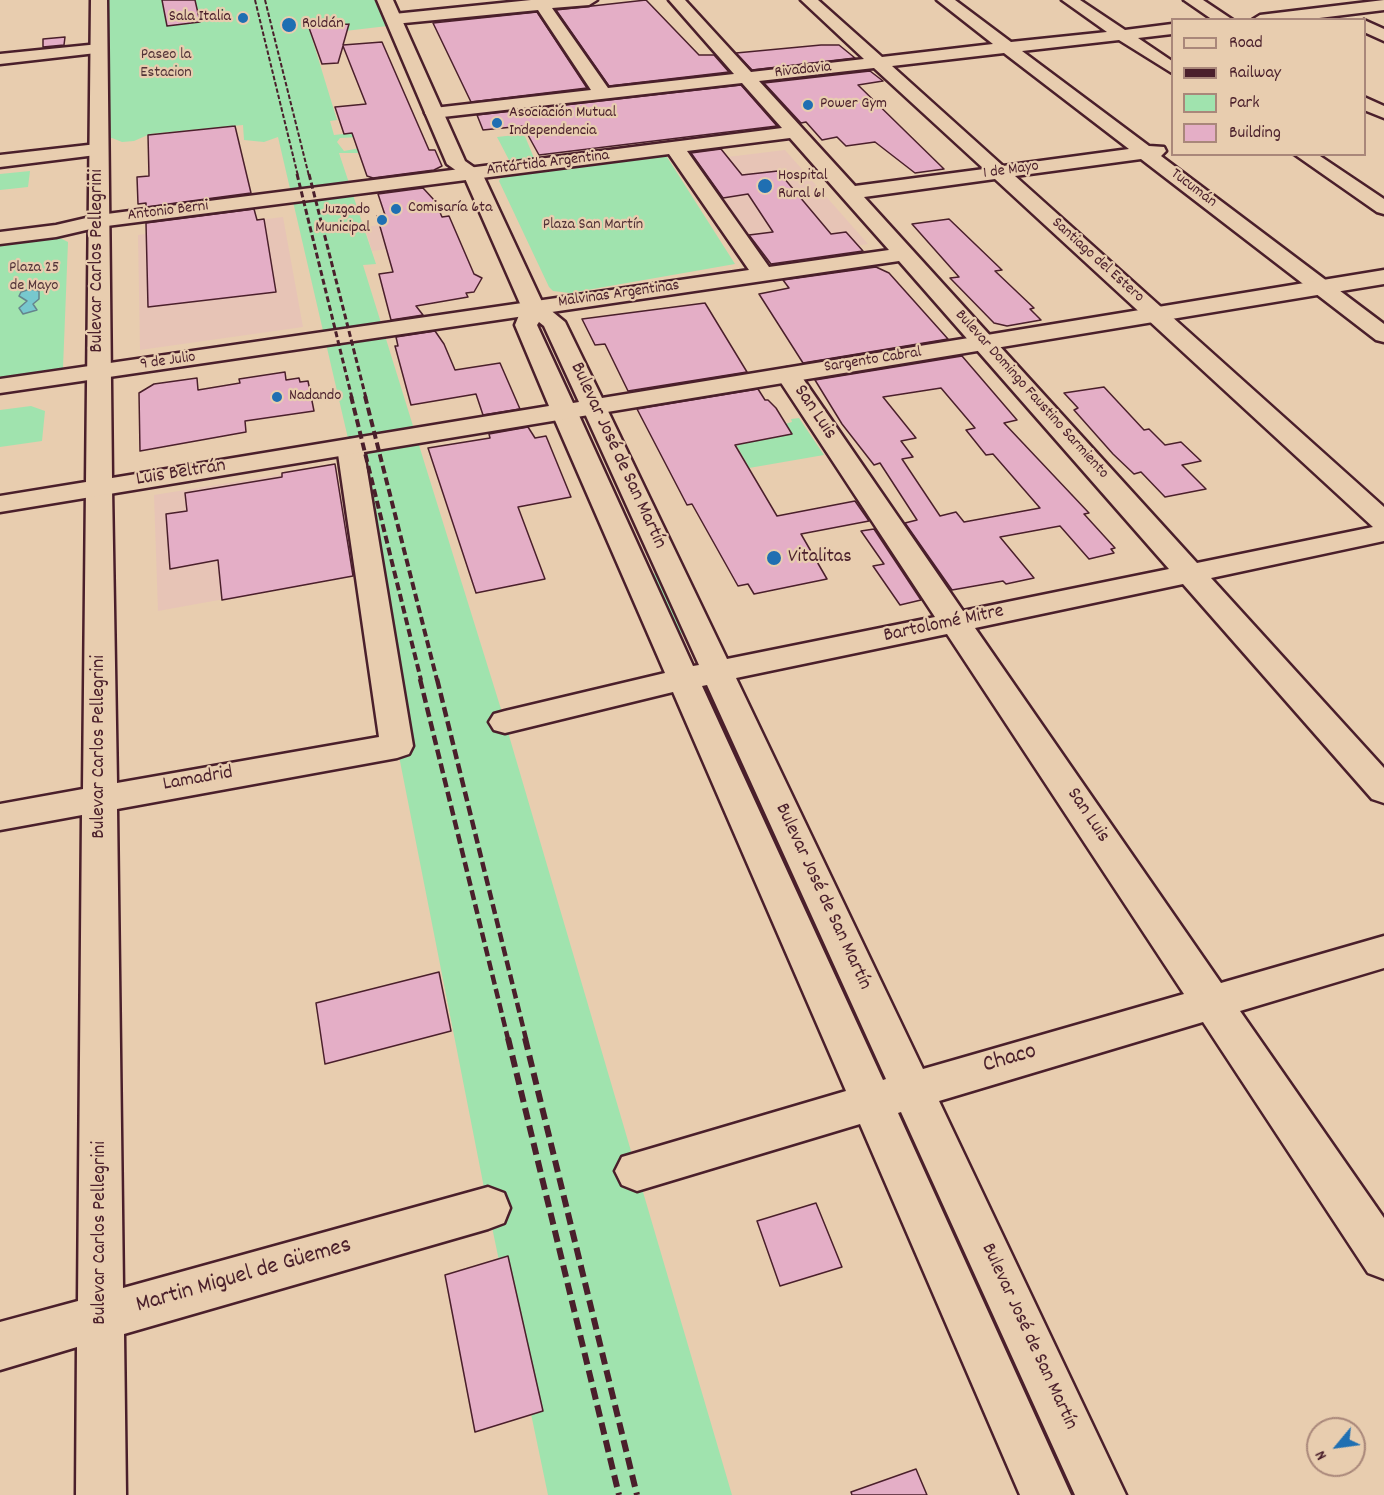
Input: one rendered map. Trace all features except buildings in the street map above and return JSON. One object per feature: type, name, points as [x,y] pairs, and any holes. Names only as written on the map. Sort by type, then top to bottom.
[{"type":"street","name":"Bulevar Carlos Pellegrini","points":[[99,0],[97,150],[101,1495]]},
{"type":"street","name":"Bulevar José de San Martín","points":[[385,0],[457,164],[472,173],[533,308],[554,322],[579,409],[891,1094],[1101,1495]]},
{"type":"street","points":[[404,0],[415,25]]},
{"type":"street","points":[[394,19],[415,25],[541,2],[589,0]]},
{"type":"street","name":"Bulevar Domingo Faustino Sarmiento","points":[[677,0],[1384,790]]},
{"type":"street","name":"Santiago del Estero","points":[[809,0],[1384,522]]},
{"type":"street","name":"Tucumán","points":[[945,0],[1384,335]]},
{"type":"street","points":[[1070,0],[1171,67]]},
{"type":"street","points":[[1192,0],[1222,18]]},
{"type":"street","points":[[1316,0],[1349,18]]},
{"type":"street","points":[[541,2],[603,94]]},
{"type":"street","points":[[1277,18],[1384,5]]},
{"type":"street","points":[[1366,27],[1384,36]]},
{"type":"street","name":"Rivadavia","points":[[434,113],[1171,29]]},
{"type":"street","points":[[0,59],[99,49]]},
{"type":"street","points":[[445,91],[463,131]]},
{"type":"street","points":[[1366,103],[1384,113]]},
{"type":"street","points":[[1366,122],[1384,120]]},
{"type":"street","name":"Antártida Argentina","points":[[301,195],[795,132]]},
{"type":"street","points":[[675,147],[762,274]]},
{"type":"street","name":"1 de Mayo","points":[[849,193],[1171,149]]},
{"type":"street","points":[[0,161],[97,150]]},
{"type":"street","name":"Bulevar José de San Martín","points":[[472,152],[477,162],[472,173]]},
{"type":"street","points":[[1306,156],[1384,208]]},
{"type":"street","name":"Antonio Berni","points":[[0,238],[56,231],[99,221],[301,195]]},
{"type":"street","name":"Malvinas Argentinas","points":[[335,337],[904,254]]},
{"type":"street","name":"Sargento Cabral","points":[[356,446],[1384,277]]},
{"type":"street","name":"9 de Julio","points":[[0,386],[335,337]]},
{"type":"street","name":"San Luis","points":[[788,375],[1384,1257]]},
{"type":"street","name":"Luis Beltrán","points":[[0,504],[356,446]]},
{"type":"street","name":"Lamadrid","points":[[0,818],[100,797],[397,746],[356,446]]},
{"type":"street","name":"Bartolomé Mitre","points":[[505,722],[700,676],[1384,533]]},
{"type":"street","name":"Chaco","points":[[637,1171],[891,1094],[1384,952]]},
{"type":"street","name":"Bulevar José de San Martín","points":[[891,1094],[1046,1495]]},
{"type":"street","name":"Martin Miguel de Güemes","points":[[0,1346],[488,1208]]},
{"type":"shaded area","name":"Hospital Rural 61","points":[[785,150],[868,244],[767,259],[694,161]]},
{"type":"shaded area","points":[[449,216],[460,239],[372,251],[365,227]]},
{"type":"shaded area","points":[[283,217],[303,327],[140,350],[138,235]]},
{"type":"shaded area","points":[[335,466],[357,575],[158,611],[154,495]]},
{"type":"green space","name":"Paseo la Estacion","points":[[99,0],[385,0],[396,25],[311,35],[337,120],[330,121],[334,135],[378,130],[359,137],[340,138],[337,142],[344,151],[371,146],[366,153],[339,153],[376,264],[363,265],[505,722],[732,1495],[548,1495],[488,1208],[397,746],[350,447],[278,137],[264,142],[244,140],[243,125],[150,134],[134,141],[122,142],[112,138],[97,139]]},
{"type":"green space","points":[[524,134],[534,158],[509,160],[497,137]]},
{"type":"green space","name":"Plaza San Martín","points":[[657,156],[667,157],[735,264],[570,293],[553,291],[549,287],[499,181],[502,176]]},
{"type":"green space","points":[[30,171],[28,187],[0,190],[0,174]]},
{"type":"green space","name":"Plaza 25 de Mayo","points":[[60,238],[68,242],[63,368],[52,375],[0,383],[0,246]]},
{"type":"green space","points":[[31,406],[45,411],[42,441],[0,447],[0,410]]},
{"type":"green space","points":[[799,418],[824,455],[749,468],[728,430],[785,424],[792,422],[791,419]]},
{"type":"green space","points":[[645,569],[663,578],[685,633],[678,634],[673,629]]},
{"type":"green space","points":[[743,785],[762,789],[820,917],[793,899]]},
{"type":"water","points":[[30,289],[39,291],[39,299],[33,304],[37,310],[23,314],[19,308],[27,301],[19,296],[21,292]]},
{"type":"railway","points":[[255,0],[298,176]]},
{"type":"railway","points":[[265,0],[309,176]]},
{"type":"railway","points":[[297,174],[352,398]]},
{"type":"railway","points":[[309,174],[366,398]]},
{"type":"railway","points":[[351,396],[421,680]]},
{"type":"railway","points":[[365,396],[437,680]]},
{"type":"railway","points":[[420,679],[508,1039]]},
{"type":"railway","points":[[437,679],[526,1039]]},
{"type":"railway","points":[[508,1038],[619,1495]]},
{"type":"railway","points":[[525,1038],[637,1495]]},
{"type":"place","name":"Sala Italia","points":[[243,18]]},
{"type":"place","name":"Roldán","points":[[289,25]]},
{"type":"place","name":"Power Gym","points":[[808,105]]},
{"type":"place","name":"Asociación Mutual Independencia","points":[[497,123]]},
{"type":"place","name":"Hospital Rural 61","points":[[765,186]]},
{"type":"place","name":"Comisaría 6ta","points":[[396,209]]},
{"type":"place","name":"Juzgado Municipal","points":[[382,220]]},
{"type":"place","name":"Nadando","points":[[277,397]]},
{"type":"place","name":"Vitalitas","points":[[774,558]]}]
